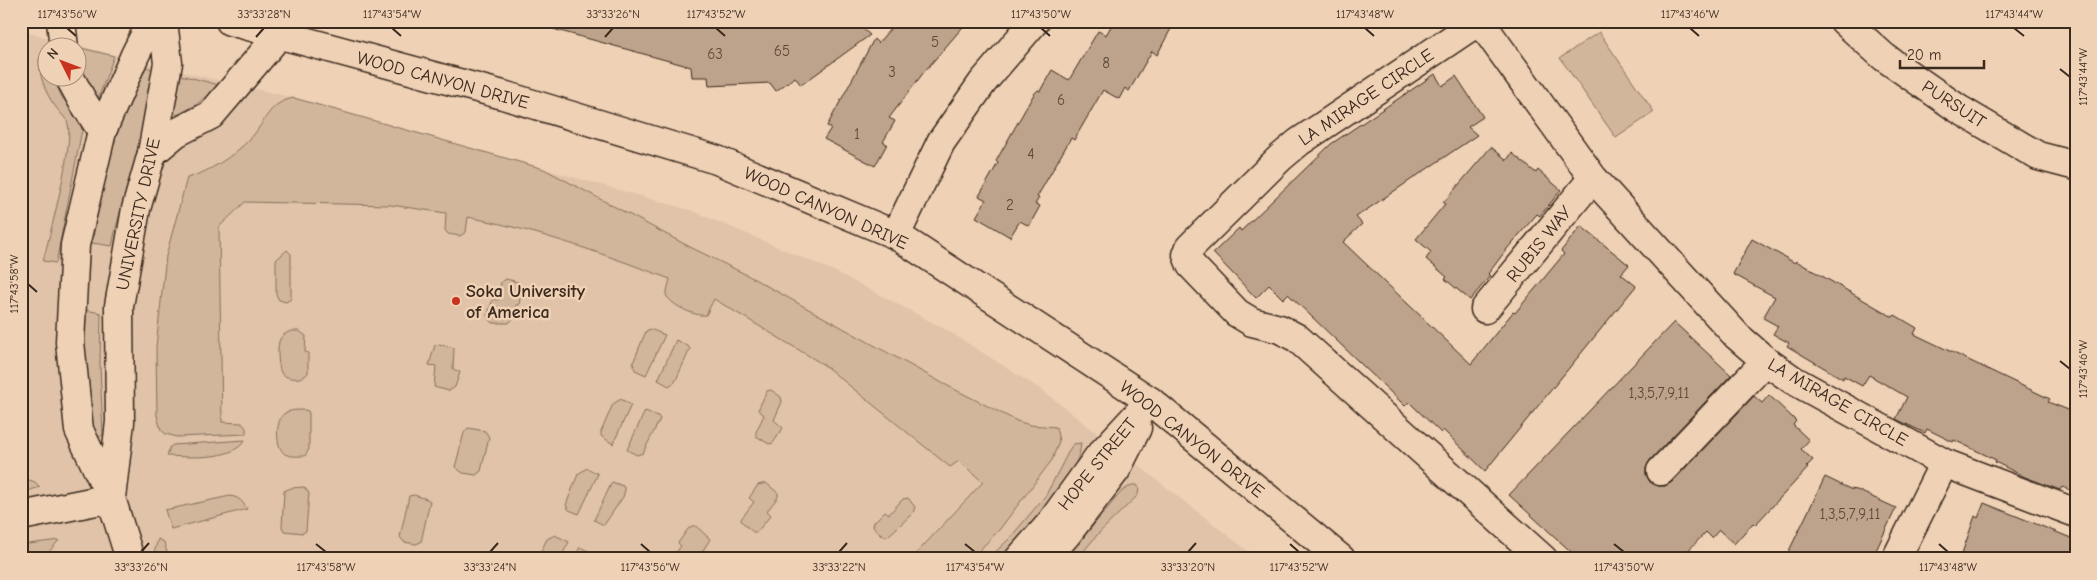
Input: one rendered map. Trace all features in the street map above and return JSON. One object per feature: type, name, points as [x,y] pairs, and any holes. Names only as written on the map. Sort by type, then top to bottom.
[{"type":"street","points":[[61,21],[63,38]]},
{"type":"street","name":"UNIVERSITY DRIVE","points":[[130,559],[111,498],[79,430],[70,342],[75,245],[102,131],[134,55],[152,21]]},
{"type":"street","name":"UNIVERSITY DRIVE","points":[[111,498],[120,422],[119,306],[136,209],[152,153],[168,63],[163,21]]},
{"type":"street","name":"WOOD CANYON DRIVE","points":[[230,21],[503,95],[717,160],[896,235],[1150,401],[1341,559]]},
{"type":"street","points":[[896,235],[941,142],[983,82],[1035,21]]},
{"type":"street","name":"PURSUIT","points":[[1844,21],[1884,57],[1957,108],[2038,156],[2076,166]]},
{"type":"street","name":"LA MIRAGE CIRCLE","points":[[1543,559],[1297,338],[1280,329],[1252,322],[1237,313],[1191,265],[1188,255],[1190,247],[1280,158],[1299,142],[1470,28],[1478,25],[1487,31],[1593,178],[1736,336],[1766,361],[1793,380],[1944,463],[2076,513]]},
{"type":"street","points":[[152,153],[176,133],[211,115],[279,35]]},
{"type":"street","points":[[75,88],[102,131]]},
{"type":"street","name":"RUBIS WAY","points":[[1485,309],[1593,178]]},
{"type":"street","points":[[1661,471],[1766,361]]},
{"type":"street","name":"HOPE STREET","points":[[1019,559],[1050,524],[1100,456],[1150,401]]},
{"type":"street","name":"HOPE STREET","points":[[1044,559],[1067,534],[1116,470],[1150,401]]},
{"type":"street","points":[[1896,559],[1944,463]]},
{"type":"street","points":[[21,516],[111,498]]},
{"type":"shaded area","name":"Soka University of America","points":[[21,29],[25,32],[48,38],[38,38],[38,88],[88,88],[88,48],[294,98],[693,211],[836,272],[945,329],[1043,391],[1258,559],[21,559]]},
{"type":"shaded area","points":[[1599,32],[1654,112],[1616,138],[1560,58]]},
{"type":"shaded area","points":[[88,50],[114,56],[98,99],[89,87]]},
{"type":"shaded area","points":[[145,66],[153,70],[146,115],[112,246],[92,243],[103,185],[124,106]]},
{"type":"shaded area","points":[[181,75],[219,85],[196,105],[177,115],[171,109]]},
{"type":"shaded area","points":[[45,88],[58,88],[81,123],[82,130],[56,263],[43,261],[61,189],[69,131],[67,121],[51,101]]},
{"type":"shaded area","points":[[294,98],[544,169],[690,247],[747,275],[946,385],[1017,421],[1030,425],[1056,427],[1059,441],[1052,460],[999,530],[971,559],[911,559],[983,482],[959,461],[950,467],[824,365],[714,299],[706,315],[684,310],[673,303],[666,295],[670,279],[595,252],[494,222],[468,217],[466,232],[460,236],[448,234],[445,230],[446,213],[391,205],[245,202],[219,227],[222,422],[242,423],[246,428],[246,434],[177,437],[166,434],[161,430],[157,416],[156,347],[166,256],[187,178],[213,167],[236,152],[256,132],[273,108],[285,100]]},
{"type":"shaded area","points":[[287,250],[291,254],[291,299],[286,302],[279,300],[276,294],[276,260]]},
{"type":"shaded area","points":[[506,279],[518,282],[522,286],[519,305],[516,305],[512,320],[509,323],[493,323],[487,316],[493,299],[498,300],[501,282]]},
{"type":"shaded area","points":[[80,309],[101,313],[100,365],[103,435],[100,437],[94,434],[83,365]]},
{"type":"shaded area","points":[[650,329],[665,335],[646,375],[635,370],[633,363],[646,331]]},
{"type":"shaded area","points":[[291,331],[299,331],[306,336],[305,352],[308,353],[308,373],[299,378],[285,376],[280,368],[278,345],[281,338]]},
{"type":"shaded area","points":[[676,340],[690,349],[675,382],[669,386],[658,380]]},
{"type":"shaded area","points":[[439,344],[454,348],[453,369],[460,372],[455,387],[449,391],[434,387],[436,366],[429,365],[435,345]]},
{"type":"shaded area","points":[[771,390],[781,397],[782,402],[774,420],[783,428],[773,443],[769,444],[756,436],[756,432],[764,415],[758,410],[767,391]]},
{"type":"shaded area","points":[[621,399],[631,405],[613,444],[601,436],[601,432],[613,404]]},
{"type":"shaded area","points":[[305,410],[309,414],[309,449],[305,456],[287,455],[279,446],[279,421],[287,412]]},
{"type":"shaded area","points":[[645,411],[658,416],[660,419],[643,453],[637,455],[627,450]]},
{"type":"shaded area","points":[[468,428],[485,431],[489,437],[481,471],[476,475],[463,473],[455,467],[464,433]]},
{"type":"shaded area","points":[[245,440],[231,452],[221,455],[198,457],[167,456],[170,447],[173,445]]},
{"type":"shaded area","points":[[1081,443],[1078,457],[1071,473],[1049,505],[1023,536],[1000,559],[988,559],[1010,538],[1046,495],[1071,447],[1074,444]]},
{"type":"shaded area","points":[[587,468],[598,474],[579,514],[569,510],[566,505],[578,474]]},
{"type":"shaded area","points":[[29,480],[35,482],[40,487],[21,493],[21,481]]},
{"type":"shaded area","points":[[612,482],[623,486],[625,490],[623,497],[604,525],[594,520]]},
{"type":"shaded area","points":[[766,483],[778,493],[778,497],[767,511],[771,515],[757,532],[753,532],[741,519],[754,502],[749,498],[758,485]]},
{"type":"shaded area","points":[[1132,485],[1137,485],[1139,488],[1138,495],[1098,534],[1077,559],[1065,559],[1122,491]]},
{"type":"shaded area","points":[[304,487],[309,493],[306,531],[303,533],[284,531],[282,527],[284,491],[291,488]]},
{"type":"shaded area","points":[[414,495],[430,501],[421,542],[416,544],[404,542],[400,537],[409,496]]},
{"type":"shaded area","points":[[230,496],[240,500],[247,509],[171,529],[165,510]]},
{"type":"shaded area","points":[[908,498],[915,507],[913,513],[887,537],[880,534],[873,526],[874,522],[885,511],[889,514],[903,499]]},
{"type":"shaded area","points":[[692,526],[696,526],[710,539],[698,559],[671,559],[681,546],[678,543]]},
{"type":"shaded area","points":[[555,535],[569,542],[560,559],[537,559],[547,539]]},
{"type":"shaded area","points":[[158,539],[164,542],[169,559],[156,559],[154,553]]},
{"type":"shaded area","points":[[59,540],[43,559],[21,559],[21,545]]},
{"type":"shaded area","points":[[580,547],[592,553],[593,559],[574,559]]},
{"type":"building","points":[[554,21],[683,21],[681,28],[854,21],[870,35],[801,85],[795,77],[776,91],[770,83],[709,86],[708,77],[692,77],[691,67],[553,29]]},
{"type":"building","points":[[897,21],[968,21],[924,72],[889,118],[895,121],[883,142],[887,144],[875,166],[824,139],[831,128],[827,126],[874,39],[878,43]]},
{"type":"building","points":[[1114,21],[1175,21],[1157,55],[1152,51],[1129,91],[1125,88],[1119,99],[1103,90],[1074,140],[1071,138],[1037,197],[1039,198],[1035,204],[1040,206],[1029,226],[1020,221],[1010,237],[976,217],[986,200],[979,196],[998,163],[996,161],[1034,94],[1038,90],[1040,91],[1052,70],[1069,80],[1098,31],[1106,35]]},
{"type":"building","points":[[1435,74],[1442,86],[1456,76],[1483,117],[1468,127],[1477,135],[1356,217],[1362,224],[1343,242],[1471,364],[1564,254],[1561,251],[1581,226],[1629,265],[1621,274],[1636,286],[1485,471],[1443,430],[1441,433],[1409,402],[1405,406],[1288,294],[1283,299],[1269,285],[1256,298],[1213,253],[1239,228],[1241,231],[1331,144]]},
{"type":"building","points":[[1491,147],[1507,160],[1512,153],[1536,173],[1538,170],[1561,190],[1540,216],[1537,214],[1506,250],[1488,274],[1490,276],[1470,300],[1445,279],[1447,277],[1426,259],[1431,252],[1416,239],[1445,204],[1443,203]]},
{"type":"building","points":[[1752,239],[1795,263],[1796,261],[1893,317],[1895,315],[1917,328],[1914,334],[2050,399],[2048,402],[2076,413],[2076,492],[2062,487],[2060,490],[2025,477],[1995,462],[1996,460],[1954,440],[1953,442],[1927,429],[1925,433],[1896,419],[1907,397],[1869,375],[1862,386],[1844,376],[1843,379],[1787,346],[1789,343],[1773,334],[1778,326],[1763,318],[1775,297],[1733,274]]},
{"type":"building","points":[[1674,322],[1731,375],[1650,460],[1646,468],[1646,475],[1650,482],[1658,486],[1665,486],[1672,482],[1754,396],[1762,403],[1769,395],[1796,421],[1793,425],[1809,440],[1801,449],[1813,460],[1806,467],[1808,468],[1755,525],[1753,523],[1734,544],[1719,530],[1712,538],[1706,532],[1680,559],[1579,559],[1509,495]]},
{"type":"building","points":[[1825,477],[1896,508],[1872,559],[1785,559]]},
{"type":"building","points":[[1984,503],[2076,540],[2076,559],[1960,559],[1975,516],[1978,518]]},
{"type":"place","name":"Soka University of America","points":[[456,301]]}]
